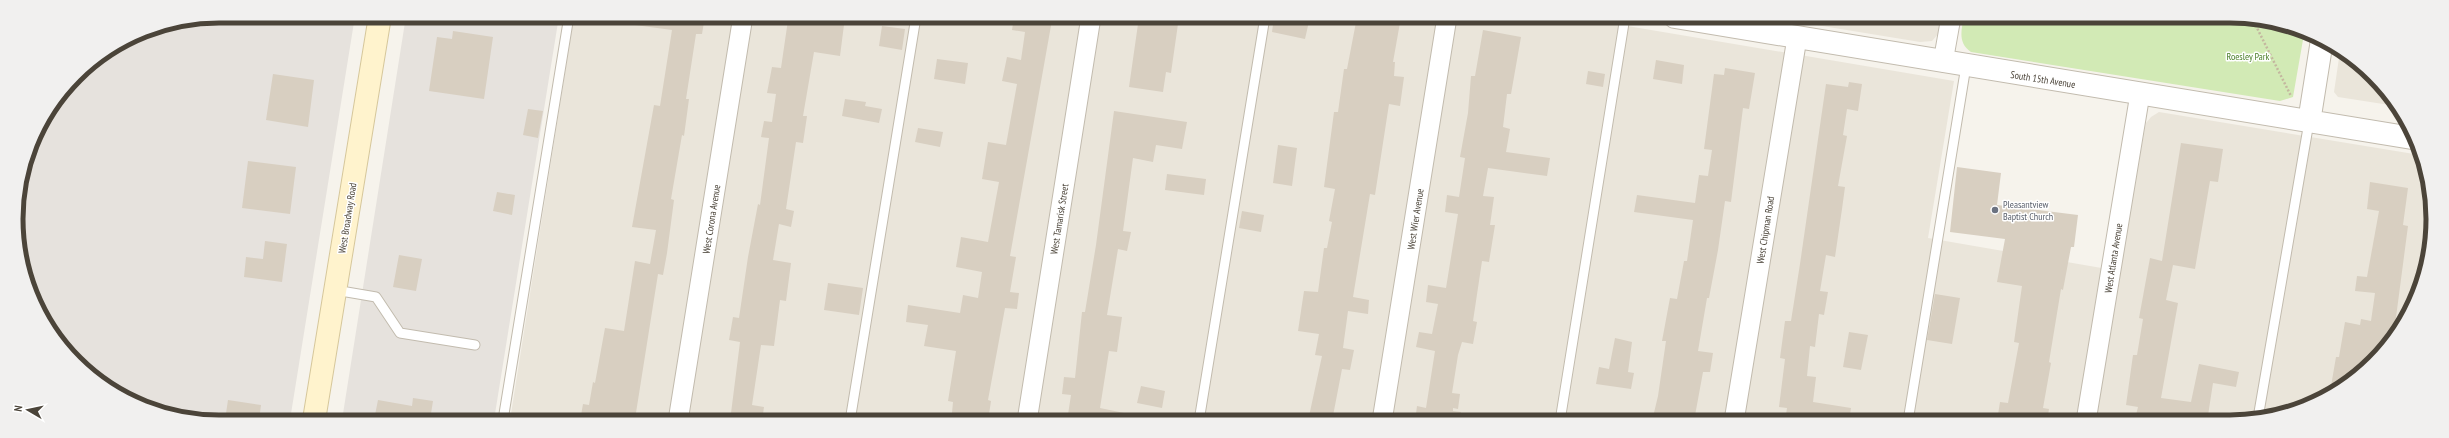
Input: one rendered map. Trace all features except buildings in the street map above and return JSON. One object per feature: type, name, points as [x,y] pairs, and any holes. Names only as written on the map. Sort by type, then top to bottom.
[{"type":"main road","name":"West Broadway Road","points":[[315,415],[379,23]]},
{"type":"street","name":"West Corona Avenue","points":[[679,415],[742,23]]},
{"type":"street","name":"West Tamarisk Street","points":[[1028,415],[1090,23]]},
{"type":"street","name":"West Wier Avenue","points":[[1383,415],[1446,23]]},
{"type":"street","name":"South 15th Avenue","points":[[1709,23],[2408,137]]},
{"type":"street","points":[[1943,62],[1950,23]]},
{"type":"street","name":"West Chipman Road","points":[[1735,415],[1797,38]]},
{"type":"street","points":[[2308,122],[2321,45]]},
{"type":"street","name":"West Atlanta Avenue","points":[[2087,415],[2140,94]]},
{"type":"lane","points":[[504,415],[568,23]]},
{"type":"lane","points":[[851,415],[915,23]]},
{"type":"lane","points":[[1200,415],[1264,23]]},
{"type":"lane","points":[[1561,415],[1624,23]]},
{"type":"lane","points":[[1909,415],[1966,66]]},
{"type":"lane","points":[[2259,413],[2308,122]]},
{"type":"lane","points":[[335,290],[376,297],[400,333],[475,345]]},
{"type":"path","points":[[2255,25],[2291,96]]},
{"type":"shaded area","points":[[206,23],[354,23],[291,415],[206,415],[181,411],[156,405],[132,395],[110,382],[80,358],[56,328],[43,306],[33,282],[27,257],[23,232],[23,206],[27,181],[33,156],[43,132],[56,110],[80,80],[110,56],[132,43],[156,33]]},
{"type":"shaded area","points":[[405,23],[558,23],[495,415],[343,415]]},
{"type":"shaded area","points":[[573,23],[1610,23],[1954,81],[1928,238],[2119,271],[2146,123],[2151,117],[2159,112],[2415,154],[2426,206],[2426,232],[2416,282],[2400,317],[2369,358],[2339,382],[2317,395],[2293,405],[2243,415],[511,415]]},
{"type":"shaded area","points":[[1804,23],[1940,23],[1939,33],[1932,41],[1920,42]]},
{"type":"shaded area","points":[[2339,56],[2369,80],[2389,105],[2338,97],[2334,92]]},
{"type":"green space","name":"Roesley Park","points":[[1963,23],[2243,23],[2281,30],[2303,37],[2293,97],[2280,101],[1971,52],[1962,41],[1961,32]]},
{"type":"place","name":"Pleasantview Baptist Church","points":[[1995,210]]}]
